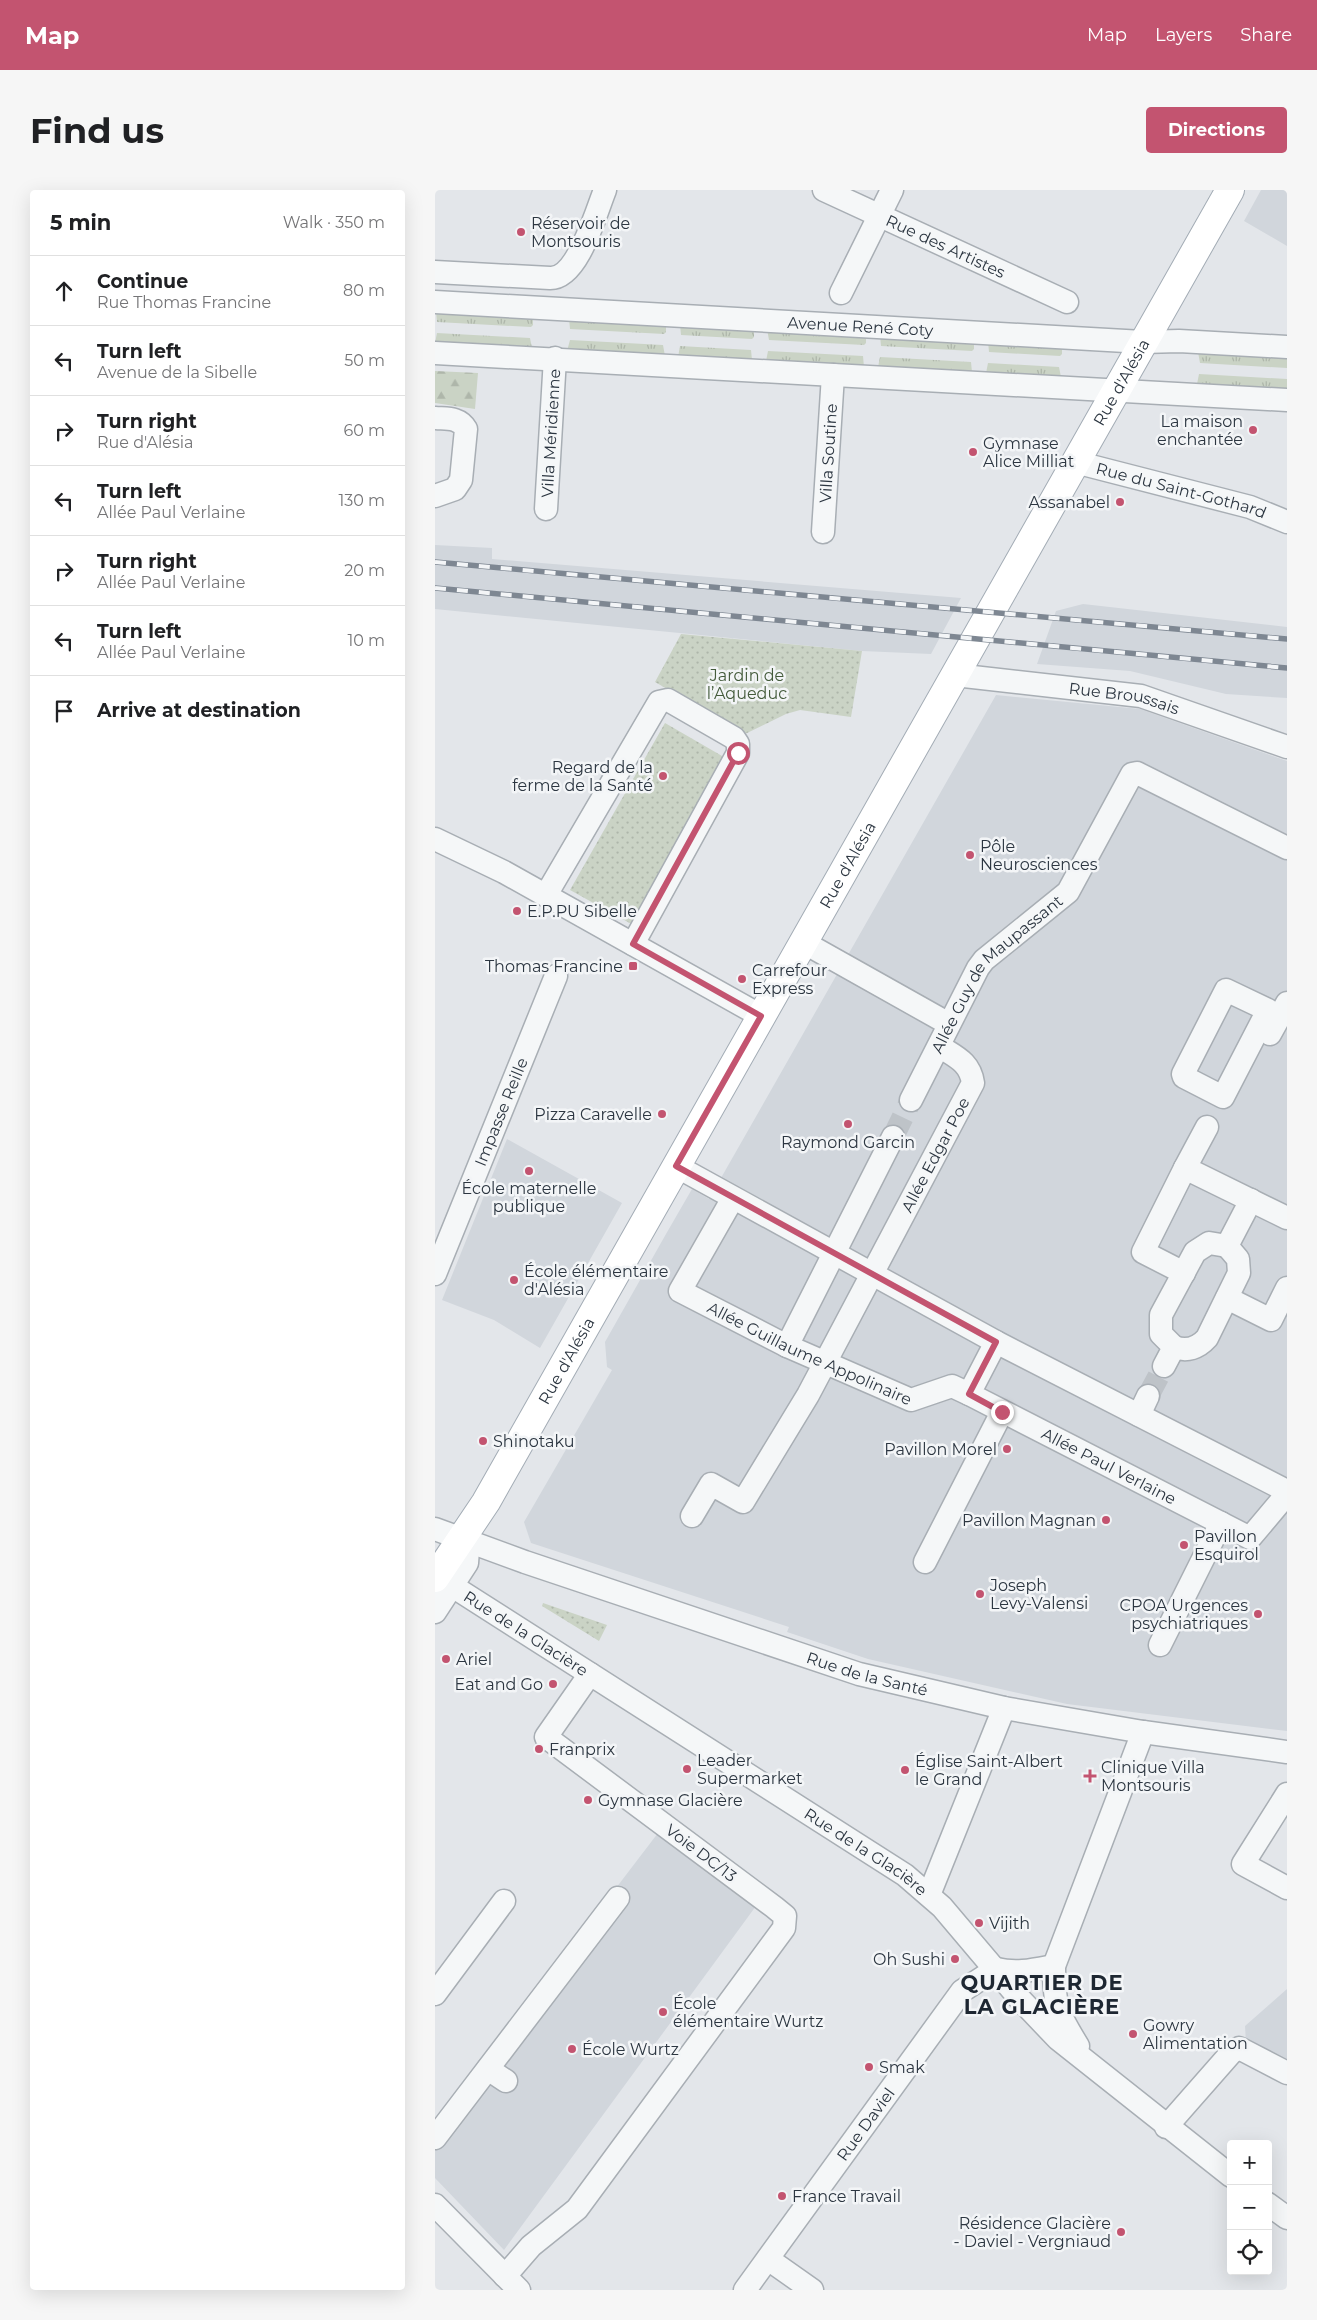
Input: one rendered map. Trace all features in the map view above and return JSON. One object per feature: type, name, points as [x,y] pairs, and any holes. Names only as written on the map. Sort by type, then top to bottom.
[{"type":"main road","name":"Rue d'Alésia","points":[[440,1579],[462,1539],[486,1502],[1230,190]]},
{"type":"street","points":[[435,272],[554,278],[562,276],[577,258],[605,190]]},
{"type":"street","name":"Rue des Artistes","points":[[824,190],[1067,302]]},
{"type":"street","points":[[841,293],[892,190]]},
{"type":"street","name":"Avenue René Coty","points":[[435,302],[1143,342],[1179,341],[1287,347]]},
{"type":"street","points":[[435,353],[555,358],[1287,400]]},
{"type":"street","name":"Villa Méridienne","points":[[546,509],[555,358]]},
{"type":"street","name":"Villa Soutine","points":[[823,532],[833,374]]},
{"type":"street","points":[[435,418],[454,419],[462,422],[466,429],[461,480],[455,489],[435,496]]},
{"type":"street","name":"Rue du Saint-Gothard","points":[[1075,462],[1250,508],[1287,522]]},
{"type":"street","name":"Rue Broussais","points":[[955,675],[1141,696],[1287,747]]},
{"type":"street","points":[[546,896],[661,700],[668,700],[734,738],[738,744],[738,753],[633,944]]},
{"type":"street","name":"Allée Guy de Maupassant","points":[[911,1100],[984,960],[1057,903],[1068,892],[1132,774],[1137,773],[1287,848]]},
{"type":"street","points":[[435,839],[474,857],[546,896],[761,1016]]},
{"type":"street","points":[[803,942],[949,1024]]},
{"type":"street","name":"Impasse Reille","points":[[435,1274],[556,976]]},
{"type":"street","points":[[1223,1097],[1184,1077],[1183,1074],[1226,990],[1268,1010],[1272,1035]]},
{"type":"street","points":[[1184,1273],[1143,1252],[1223,1097],[1272,1035],[1287,1003]]},
{"type":"street","name":"Allée Edgar Poe","points":[[692,1516],[711,1484],[743,1502],[794,1420],[826,1363],[973,1084],[971,1072],[966,1063],[939,1046]]},
{"type":"street","points":[[787,1346],[893,1137]]},
{"type":"street","name":"Allée Paul Verlaine","points":[[676,1166],[996,1342],[1144,1405],[1287,1493],[1250,1538],[969,1394]]},
{"type":"street","points":[[1185,1168],[1287,1218]]},
{"type":"street","name":"Allée Guillaume Appolinaire","points":[[733,1198],[680,1291],[787,1346],[911,1400],[952,1386],[969,1394]]},
{"type":"street","points":[[1227,1246],[1251,1200]]},
{"type":"street","points":[[1213,1243],[1227,1246],[1236,1254],[1240,1269],[1227,1298],[1202,1344],[1169,1357],[1161,1334],[1160,1322],[1184,1273],[1200,1247],[1213,1243]]},
{"type":"street","points":[[1227,1298],[1271,1320],[1287,1288]]},
{"type":"street","points":[[969,1394],[996,1342]]},
{"type":"street","points":[[925,1562],[1002,1412]]},
{"type":"street","points":[[1160,1645],[1221,1523]]},
{"type":"street","name":"Rue de la Santé","points":[[435,1529],[859,1674],[1004,1708],[1143,1732],[1287,1752]]},
{"type":"street","points":[[435,1612],[440,1579]]},
{"type":"street","name":"Rue de la Glacière","points":[[440,1579],[897,1870],[929,1895],[996,1969],[1019,1998],[1058,2039],[1227,2173]]},
{"type":"street","name":"Voie DC/13","points":[[512,2283],[531,2246],[577,2209],[784,1928],[785,1916],[546,1737],[591,1674]]},
{"type":"street","points":[[929,1895],[1004,1708]]},
{"type":"street","points":[[1089,2062],[1059,2016],[1054,1998],[1054,1966],[1143,1732]]},
{"type":"street","points":[[1287,1794],[1243,1864],[1287,1888]]},
{"type":"street","points":[[435,2138],[497,2075],[618,1898]]},
{"type":"street","points":[[435,1994],[504,1902]]},
{"type":"street","points":[[996,1969],[1012,1973],[1028,1972],[1054,1966]]},
{"type":"street","name":"Rue Daviel","points":[[745,2290],[962,1991],[996,1969]]},
{"type":"street","points":[[1167,2127],[1231,2053],[1239,2048],[1287,2073]]},
{"type":"street","points":[[435,2205],[512,2283]]},
{"type":"street","points":[[1272,2207],[1287,2218]]},
{"type":"street","points":[[768,2259],[812,2290]]},
{"type":"shaded area","points":[[1261,190],[1287,190],[1287,246],[1244,221]]},
{"type":"shaded area","points":[[435,545],[492,548],[492,559],[961,598],[931,654],[862,651],[435,609]]},
{"type":"shaded area","points":[[1083,604],[1287,627],[1287,698],[1226,694],[1130,671],[1037,664],[1056,611]]},
{"type":"shaded area","points":[[996,695],[1140,709],[1287,761],[1287,1731],[1067,1704],[868,1659],[787,1632],[789,1627],[531,1543],[524,1522],[612,1370],[607,1367],[605,1342],[666,1234],[692,1189],[709,1199]]},
{"type":"shaded area","points":[[507,1139],[622,1203],[540,1348],[494,1320],[442,1300]]},
{"type":"shaded area","name":"École Wurtz","points":[[658,1833],[756,1906],[504,2250],[435,2178],[435,2125]]},
{"type":"shaded area","points":[[1287,1989],[1287,2065],[1246,2042],[1245,2026]]},
{"type":"green space","points":[[436,311],[533,316],[533,325],[531,327],[437,322]]},
{"type":"green space","points":[[569,318],[666,323],[666,332],[664,334],[570,329]]},
{"type":"green space","points":[[680,324],[754,328],[754,337],[752,339],[681,335]]},
{"type":"green space","points":[[767,329],[866,334],[866,343],[864,345],[769,340]]},
{"type":"green space","points":[[437,333],[530,338],[532,348],[435,343]]},
{"type":"green space","points":[[880,335],[974,340],[974,349],[972,351],[881,346]]},
{"type":"green space","points":[[570,340],[663,345],[665,356],[567,351]]},
{"type":"green space","points":[[988,341],[1062,345],[1062,354],[1060,356],[989,352]]},
{"type":"green space","points":[[680,346],[751,350],[752,360],[678,357]]},
{"type":"green space","points":[[768,351],[863,356],[864,367],[766,361]]},
{"type":"green space","points":[[1198,352],[1287,358],[1287,368],[1200,363]]},
{"type":"green space","points":[[880,357],[971,362],[972,372],[878,367]]},
{"type":"green space","points":[[988,363],[1059,367],[1061,377],[986,373]]},
{"type":"green space","points":[[435,371],[478,373],[475,409],[435,403]]},
{"type":"green space","points":[[1199,374],[1287,379],[1287,389],[1197,384]]},
{"type":"green space","name":"Jardin de l’Aqueduc","points":[[681,634],[862,651],[851,717],[800,710],[786,714],[745,734],[655,682]]},
{"type":"green space","points":[[665,723],[729,760],[635,926],[570,890]]},
{"type":"green space","points":[[543,1603],[607,1625],[599,1641],[542,1606]]},
{"type":"tunnel","points":[[893,1137],[911,1100]]},
{"type":"tunnel","points":[[1148,1396],[1164,1366]]},
{"type":"railway","points":[[435,562],[1287,639]]},
{"type":"railway","points":[[435,588],[1287,668]]},
{"type":"place","name":"Réservoir de Montsouris","points":[[521,232]]},
{"type":"place","name":"La maison enchantée","points":[[1253,430]]},
{"type":"place","name":"Gymnase Alice Milliat","points":[[973,452]]},
{"type":"place","name":"Assanabel","points":[[1120,502]]},
{"type":"place","name":"Regard de la ferme de la Santé","points":[[663,776]]},
{"type":"place","name":"Pôle Neurosciences","points":[[970,855]]},
{"type":"place","name":"E.P.PU Sibelle","points":[[517,911]]},
{"type":"place","name":"Thomas Francine","points":[[633,966]]},
{"type":"place","name":"Carrefour Express","points":[[742,979]]},
{"type":"place","name":"Pizza Caravelle","points":[[662,1114]]},
{"type":"place","name":"Raymond Garcin","points":[[848,1124]]},
{"type":"place","name":"École maternelle publique","points":[[529,1171]]},
{"type":"place","name":"École élémentaire d'Alésia","points":[[514,1280]]},
{"type":"place","name":"Shinotaku","points":[[483,1441]]},
{"type":"place","name":"Pavillon Morel","points":[[1007,1449]]},
{"type":"place","name":"Pavillon Magnan","points":[[1106,1520]]},
{"type":"place","name":"Pavillon Esquirol","points":[[1184,1545]]},
{"type":"place","name":"Joseph Levy-Valensi","points":[[980,1594]]},
{"type":"place","name":"CPOA Urgences psychiatriques","points":[[1258,1614]]},
{"type":"place","name":"Ariel","points":[[446,1659]]},
{"type":"place","name":"Eat and Go","points":[[553,1684]]},
{"type":"place","name":"Franprix","points":[[539,1749]]},
{"type":"place","name":"Leader Supermarket","points":[[687,1769]]},
{"type":"place","name":"Église Saint-Albert le Grand","points":[[905,1770]]},
{"type":"place","name":"Clinique Villa Montsouris","points":[[1090,1776]]},
{"type":"place","name":"Gymnase Glacière","points":[[588,1800]]},
{"type":"place","name":"Vijith","points":[[979,1923]]},
{"type":"place","name":"Oh Sushi","points":[[955,1959]]},
{"type":"place","name":"École élémentaire Wurtz","points":[[663,2012]]},
{"type":"place","name":"Gowry Alimentation","points":[[1133,2034]]},
{"type":"place","name":"École Wurtz","points":[[572,2049]]},
{"type":"place","name":"Smak","points":[[869,2067]]},
{"type":"place","name":"France Travail","points":[[782,2196]]},
{"type":"place","name":"Résidence Glacière - Daviel - Vergniaud","points":[[1121,2232]]},
{"type":"district","name":"QUARTIER DE LA GLACIÈRE","points":[[1042,1994]]},
{"type":"route","points":[[738,753],[633,944],[761,1016],[676,1166],[996,1342],[969,1394],[1002,1412]]}]
